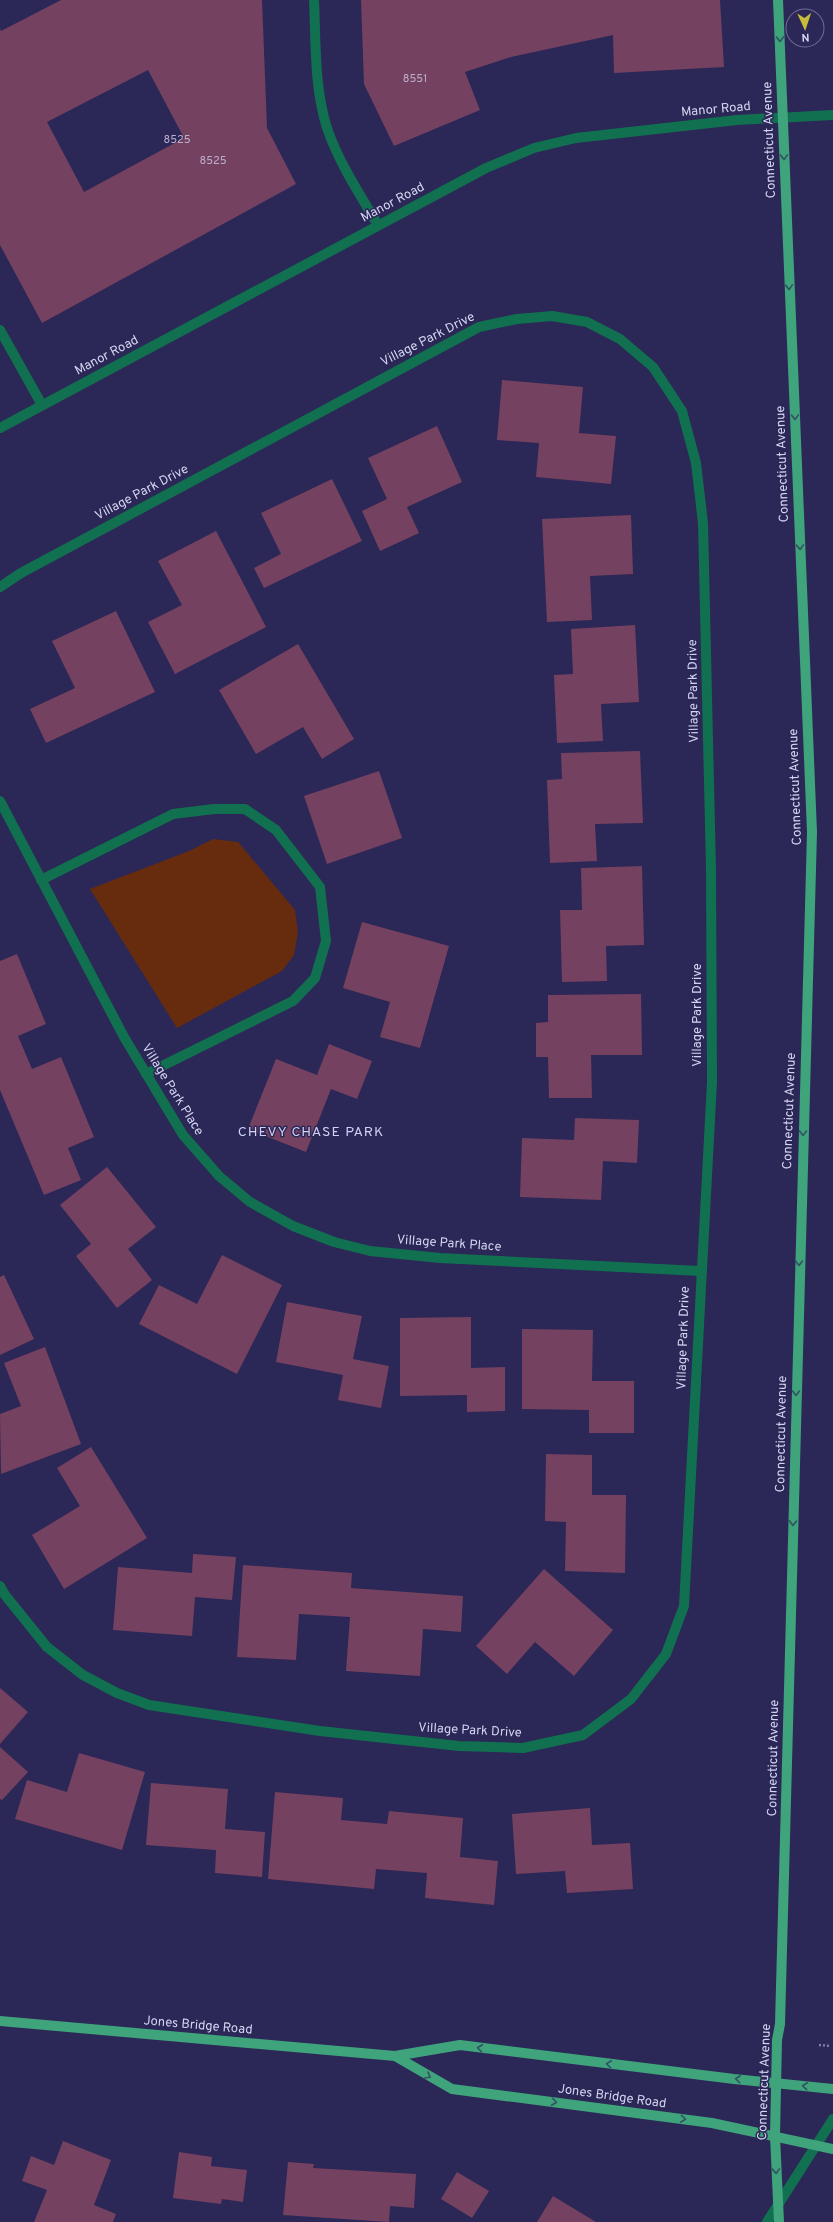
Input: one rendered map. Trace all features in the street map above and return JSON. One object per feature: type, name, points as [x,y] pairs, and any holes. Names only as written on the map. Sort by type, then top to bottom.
[{"type":"main road","name":"Connecticut Avenue","points":[[778,0],[812,832],[775,2136],[779,2222]]},
{"type":"main road","name":"Jones Bridge Road","points":[[0,2021],[395,2056],[460,2045],[833,2089]]},
{"type":"main road","name":"Jones Bridge Road","points":[[395,2056],[452,2090],[704,2122],[833,2149]]},
{"type":"street","points":[[314,0],[318,89],[327,127],[344,169],[378,225]]},
{"type":"street","name":"Manor Road","points":[[0,428],[486,168],[534,148],[576,138],[736,120],[833,115]]},
{"type":"street","name":"Village Park Drive","points":[[0,587],[42,562],[479,327],[517,319],[552,316],[587,322],[620,339],[653,367],[682,410],[696,463],[703,523],[711,869],[712,1082],[700,1270],[684,1606],[666,1654],[634,1696],[583,1735],[523,1748],[459,1746],[320,1731],[149,1705],[117,1693],[84,1675],[47,1647],[5,1595],[0,1586]]},
{"type":"street","points":[[0,330],[42,405]]},
{"type":"street","name":"Village Park Place","points":[[0,801],[124,1037],[183,1135],[219,1176],[250,1202],[293,1226],[334,1242],[370,1251],[440,1258],[700,1270]]},
{"type":"street","points":[[41,880],[173,814],[214,809],[245,809],[276,830],[320,887],[326,941],[315,978],[293,1001],[146,1074]]},
{"type":"street","points":[[767,2222],[818,2146],[833,2120]]},
{"type":"path","points":[[819,2046],[831,2046]]},
{"type":"shaded area","points":[[213,839],[238,842],[295,910],[298,932],[294,955],[282,971],[177,1028],[90,889],[189,851]]},
{"type":"building","points":[[61,0],[262,0],[267,128],[296,184],[42,323],[0,245],[0,29],[1,31]],"holes":[[[148,70],[184,138],[84,192],[47,122]]]},
{"type":"building","points":[[361,0],[720,0],[724,67],[614,73],[613,35],[511,57],[465,72],[480,110],[394,146],[364,84]]},
{"type":"building","points":[[502,380],[583,387],[579,433],[616,436],[611,484],[536,477],[539,443],[497,440]]},
{"type":"building","points":[[437,426],[462,482],[407,507],[419,533],[380,551],[362,511],[387,499],[368,458]]},
{"type":"building","points":[[332,479],[362,541],[264,588],[254,568],[281,554],[261,513]]},
{"type":"building","points":[[631,515],[633,574],[590,576],[592,620],[547,622],[542,519]]},
{"type":"building","points":[[216,531],[266,627],[175,674],[148,622],[182,605],[158,561]]},
{"type":"building","points":[[116,611],[155,692],[46,743],[30,709],[75,688],[52,641]]},
{"type":"building","points":[[635,625],[639,702],[601,704],[603,741],[557,743],[554,675],[573,674],[571,629]]},
{"type":"building","points":[[298,644],[354,739],[322,759],[303,727],[256,754],[219,690]]},
{"type":"building","points":[[640,751],[643,823],[595,824],[597,861],[550,863],[547,780],[562,779],[561,753]]},
{"type":"building","points":[[379,771],[402,838],[327,864],[304,796]]},
{"type":"building","points":[[642,866],[644,945],[606,946],[607,981],[562,982],[560,910],[582,910],[581,868]]},
{"type":"building","points":[[362,922],[449,946],[420,1048],[380,1037],[390,1002],[343,988]]},
{"type":"building","points":[[17,954],[46,1024],[18,1036],[32,1069],[61,1057],[94,1137],[68,1148],[81,1180],[44,1195],[0,1090],[0,961]]},
{"type":"building","points":[[641,994],[642,1055],[591,1055],[592,1098],[549,1098],[548,1057],[536,1057],[536,1023],[548,1022],[548,995]]},
{"type":"building","points":[[329,1044],[372,1061],[357,1099],[331,1089],[306,1152],[248,1129],[276,1059],[317,1075]]},
{"type":"building","points":[[575,1118],[639,1120],[637,1163],[603,1161],[601,1200],[520,1197],[522,1138],[574,1140]]},
{"type":"building","points":[[107,1167],[156,1227],[128,1249],[152,1280],[117,1308],[76,1256],[91,1244],[60,1205]]},
{"type":"building","points":[[222,1255],[282,1285],[237,1374],[139,1324],[159,1285],[197,1304]]},
{"type":"building","points":[[4,1275],[34,1339],[0,1355],[0,1277]]},
{"type":"building","points":[[287,1302],[362,1316],[353,1359],[389,1366],[381,1408],[338,1400],[343,1375],[276,1362]]},
{"type":"building","points":[[471,1317],[471,1368],[505,1367],[505,1411],[467,1412],[467,1395],[400,1396],[400,1318]]},
{"type":"building","points":[[522,1329],[593,1330],[592,1381],[634,1381],[634,1433],[589,1433],[589,1410],[522,1409]]},
{"type":"building","points":[[45,1347],[81,1444],[1,1474],[0,1414],[21,1406],[4,1363]]},
{"type":"building","points":[[91,1447],[147,1538],[64,1589],[32,1535],[80,1506],[57,1468]]},
{"type":"building","points":[[546,1454],[592,1455],[592,1495],[626,1495],[625,1573],[565,1571],[566,1522],[545,1521]]},
{"type":"building","points":[[193,1554],[236,1557],[232,1600],[195,1597],[192,1636],[113,1630],[118,1567],[192,1573]]},
{"type":"building","points":[[243,1565],[352,1573],[351,1588],[463,1596],[461,1632],[423,1629],[420,1676],[346,1671],[350,1617],[299,1614],[296,1660],[237,1657]]},
{"type":"building","points":[[544,1569],[613,1630],[574,1676],[535,1642],[507,1674],[476,1646]]},
{"type":"building","points":[[0,1688],[28,1712],[0,1744]]},
{"type":"building","points":[[0,1747],[28,1772],[2,1800],[0,1799]]},
{"type":"building","points":[[79,1753],[145,1772],[122,1850],[15,1819],[27,1780],[67,1792]]},
{"type":"building","points":[[151,1783],[228,1789],[225,1829],[265,1832],[262,1877],[215,1873],[216,1850],[146,1845]]},
{"type":"building","points":[[275,1792],[343,1798],[341,1820],[387,1824],[389,1811],[463,1818],[460,1857],[498,1861],[494,1905],[425,1898],[427,1873],[376,1869],[374,1889],[268,1879]]},
{"type":"building","points":[[590,1808],[592,1845],[630,1843],[633,1889],[567,1893],[565,1871],[516,1874],[512,1814]]},
{"type":"building","points":[[63,2141],[111,2160],[94,2205],[116,2214],[113,2222],[34,2222],[47,2190],[22,2181],[31,2156],[54,2165]]},
{"type":"building","points":[[179,2152],[212,2157],[211,2166],[247,2170],[243,2202],[222,2199],[221,2204],[173,2198]]},
{"type":"building","points":[[288,2162],[314,2164],[313,2168],[416,2174],[414,2208],[390,2206],[389,2222],[283,2215]]},
{"type":"building","points":[[457,2172],[489,2191],[472,2218],[441,2199]]},
{"type":"building","points":[[553,2196],[596,2222],[537,2222]]},
{"type":"district","name":"CHEVY CHASE PARK","points":[[311,1132]]}]
